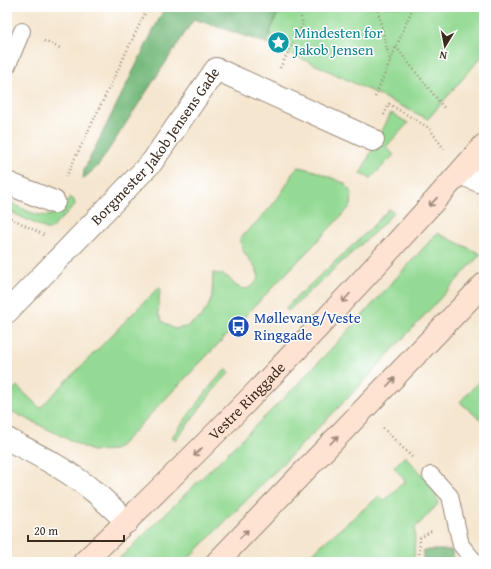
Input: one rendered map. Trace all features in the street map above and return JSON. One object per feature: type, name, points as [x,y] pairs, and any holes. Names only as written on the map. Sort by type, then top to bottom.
[{"type":"main road","name":"Vestre Ringgade","points":[[84,562],[127,522],[234,416],[322,325],[484,145]]},
{"type":"main road","points":[[217,562],[484,284]]},
{"type":"street","name":"Borgmester Jakob Jensens Gade","points":[[7,312],[152,162],[216,69],[373,140]]},
{"type":"street","points":[[460,173],[484,183]]},
{"type":"street","points":[[7,184],[54,202]]},
{"type":"street","points":[[7,438],[73,476],[97,494],[127,522]]},
{"type":"lane","points":[[7,67],[22,31]]},
{"type":"lane","points":[[430,475],[450,496],[461,545],[475,562]]},
{"type":"path","points":[[54,202],[148,7]]},
{"type":"path","points":[[268,92],[303,24],[298,7]]},
{"type":"path","points":[[377,7],[390,63]]},
{"type":"path","points":[[375,97],[413,7]]},
{"type":"path","points":[[396,46],[445,109]]},
{"type":"path","points":[[373,140],[389,104],[429,128],[460,173]]},
{"type":"path","points":[[7,216],[69,248]]},
{"type":"path","points":[[364,410],[430,475]]},
{"type":"path","points":[[419,562],[420,538],[455,518]]},
{"type":"green space","points":[[165,7],[280,7],[266,43],[194,19],[98,166],[83,179],[84,170]]},
{"type":"green space","points":[[280,7],[484,7],[484,54],[428,119],[325,69],[266,43]]},
{"type":"green space","points":[[391,113],[408,123],[386,147],[394,155],[371,178],[360,174]]},
{"type":"green space","points":[[299,167],[315,171],[344,183],[352,193],[351,206],[121,445],[114,450],[92,451],[7,409],[7,396],[17,386],[40,408],[159,287],[158,313],[163,322],[174,329],[186,327],[200,318],[208,307],[212,297],[213,273],[221,274],[229,278],[235,285],[243,289],[249,288],[255,284],[259,277],[256,268],[243,251],[240,238],[272,206],[293,172]]},
{"type":"green space","points":[[70,197],[74,200],[75,205],[50,230],[7,210],[7,201],[35,214],[50,215],[57,213],[63,208]]},
{"type":"green space","points":[[389,209],[394,212],[378,229],[288,311],[285,308],[368,231]]},
{"type":"green space","points":[[437,233],[481,254],[349,397],[185,562],[116,562],[295,387]]},
{"type":"green space","points":[[226,369],[230,372],[213,391],[176,440],[172,437],[213,383]]},
{"type":"green space","points":[[484,376],[484,423],[460,402]]},
{"type":"green space","points":[[405,456],[434,488],[438,504],[415,528],[414,562],[304,562],[319,547],[379,496],[384,501],[405,481],[394,467]]},
{"type":"green space","points":[[423,550],[451,550],[456,562],[423,562]]},
{"type":"place","name":"Mindesten for Jakob Jensen","points":[[278,42]]},
{"type":"place","name":"Møllevang/Veste Ringgade","points":[[238,327]]}]
